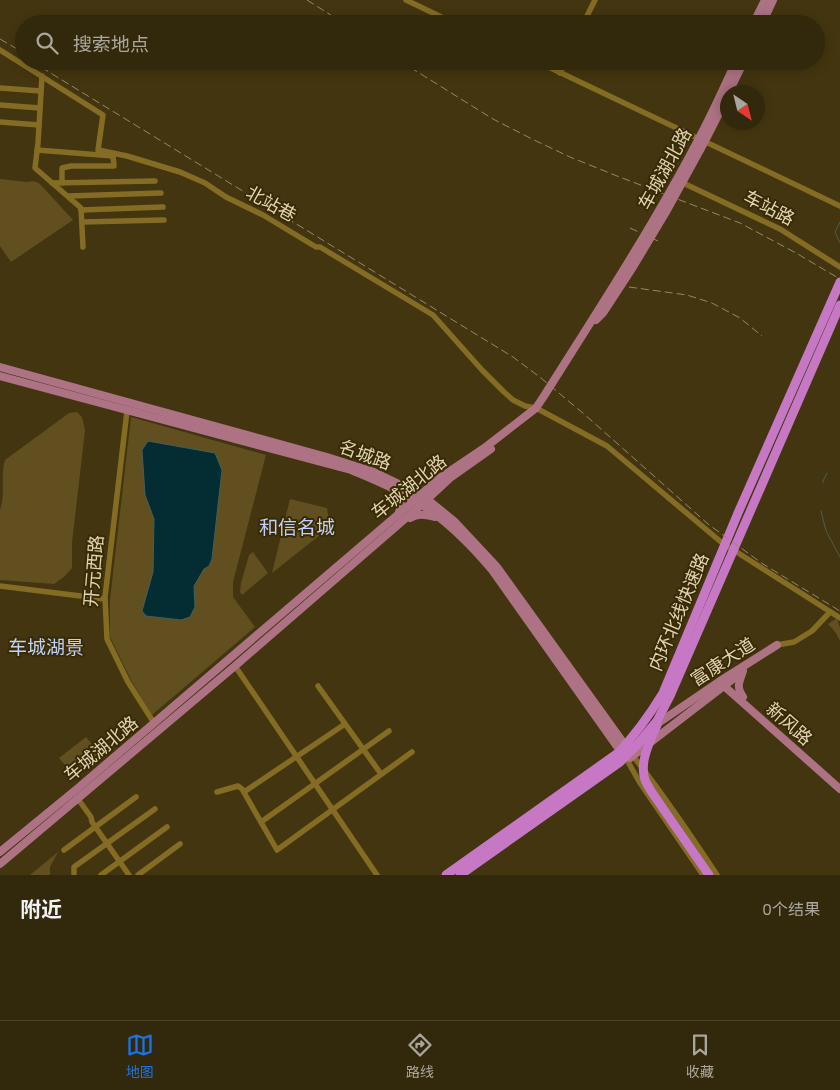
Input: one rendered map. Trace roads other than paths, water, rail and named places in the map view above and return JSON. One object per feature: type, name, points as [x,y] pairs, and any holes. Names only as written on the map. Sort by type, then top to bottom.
[{"type":"highway","name":"内环北线快速路","points":[[446,875],[618,753],[634,737],[650,716],[663,693],[738,514],[840,282]]},
{"type":"highway","name":"内环北线快速路","points":[[460,875],[620,762],[637,745],[656,721],[670,696],[840,305]]},
{"type":"highway","points":[[664,708],[644,759],[645,780],[650,791],[709,875]]},
{"type":"main road","points":[[758,15],[765,0]]},
{"type":"main road","points":[[766,15],[773,0]]},
{"type":"main road","name":"车城湖北路","points":[[0,852],[425,497],[438,490],[450,478],[490,450],[538,409],[547,398],[594,322],[604,313],[666,212],[702,140],[732,70]]},
{"type":"main road","name":"车城湖北路","points":[[732,85],[740,70]]},
{"type":"main road","name":"车城湖北路","points":[[425,497],[438,479],[538,409],[544,396],[627,265],[720,108]]},
{"type":"main road","name":"名城路","points":[[0,367],[327,457],[374,472],[425,497],[492,570],[630,758]]},
{"type":"main road","name":"名城路","points":[[0,376],[351,470],[394,489],[439,514]]},
{"type":"main road","points":[[411,489],[425,486],[482,446],[487,446]]},
{"type":"main road","points":[[394,489],[399,496],[402,506],[400,518],[424,514],[439,514],[436,504],[438,490]]},
{"type":"main road","name":"车城湖北路","points":[[0,864],[236,666],[400,518]]},
{"type":"main road","name":"富康大道","points":[[442,875],[622,747],[743,671],[777,644]]},
{"type":"main road","name":"富康大道","points":[[465,875],[630,758],[707,699],[724,682],[777,644]]},
{"type":"main road","points":[[742,699],[738,685],[743,671]]},
{"type":"main road","name":"新风路","points":[[724,682],[840,788]]},
{"type":"main road","points":[[707,699],[729,696],[742,699]]},
{"type":"main road","name":"新风路","points":[[742,699],[840,782]]},
{"type":"main road","points":[[591,769],[599,770],[601,776],[598,780]]},
{"type":"street","points":[[406,0],[437,15]]},
{"type":"street","points":[[588,15],[595,0]]},
{"type":"street","name":"北站巷","points":[[0,50],[15,59]]},
{"type":"street","name":"北站巷","points":[[32,70],[103,115],[98,150],[180,172],[204,183],[316,247],[320,247],[433,315],[513,400],[525,406],[538,409],[607,446],[721,542],[840,618]]},
{"type":"street","points":[[554,70],[840,206]]},
{"type":"street","points":[[42,76],[35,168],[80,208],[83,247]]},
{"type":"street","points":[[0,88],[41,91]]},
{"type":"street","points":[[0,105],[40,108]]},
{"type":"street","points":[[0,122],[39,125]]},
{"type":"street","points":[[37,150],[114,155],[114,166],[71,166],[62,168],[62,183]]},
{"type":"street","points":[[52,183],[155,182]]},
{"type":"street","name":"车站路","points":[[681,182],[780,229],[840,267]]},
{"type":"street","points":[[68,196],[161,193]]},
{"type":"street","points":[[81,210],[163,207]]},
{"type":"street","points":[[82,222],[164,220]]},
{"type":"street","name":"开元西路","points":[[127,411],[105,599],[107,639],[128,682],[154,723]]},
{"type":"street","points":[[0,586],[105,599]]},
{"type":"street","points":[[777,644],[794,642],[812,631],[830,612]]},
{"type":"street","points":[[236,666],[377,875]]},
{"type":"street","points":[[318,686],[381,774]]},
{"type":"street","points":[[244,792],[345,724]]},
{"type":"street","points":[[261,822],[389,732]]},
{"type":"street","points":[[217,792],[238,786],[242,789],[277,850],[412,752]]},
{"type":"street","points":[[630,758],[640,784],[703,875]]},
{"type":"street","points":[[630,758],[661,793],[717,875]]},
{"type":"street","points":[[64,850],[136,797]]},
{"type":"street","points":[[78,799],[129,875]]},
{"type":"street","points":[[74,875],[74,867],[155,809]]},
{"type":"street","points":[[101,875],[167,827]]},
{"type":"street","points":[[138,875],[180,844]]},
{"type":"water","points":[[148,441],[215,453],[222,470],[212,559],[194,586],[195,607],[190,617],[181,620],[146,616],[142,611],[153,572],[154,519],[145,495],[142,450]]},
{"type":"waterway","points":[[840,222],[835,232],[840,243]]},
{"type":"waterway","points":[[823,483],[827,473]]},
{"type":"waterway","points":[[821,511],[826,531],[840,557]]},
{"type":"railway","points":[[307,0],[331,15]]},
{"type":"railway","points":[[0,39],[15,48]]},
{"type":"railway","points":[[46,70],[513,357],[584,414],[708,524],[763,564],[840,611]]},
{"type":"railway","points":[[414,70],[493,119],[532,139],[617,176],[740,223],[840,279]]},
{"type":"railway","points":[[630,228],[658,241]]},
{"type":"railway","points":[[629,287],[687,295],[712,303],[740,318],[762,336]]},
{"type":"district","name":"和信名城","points":[[297,527]]},
{"type":"district","name":"车城湖景","points":[[46,647]]}]
